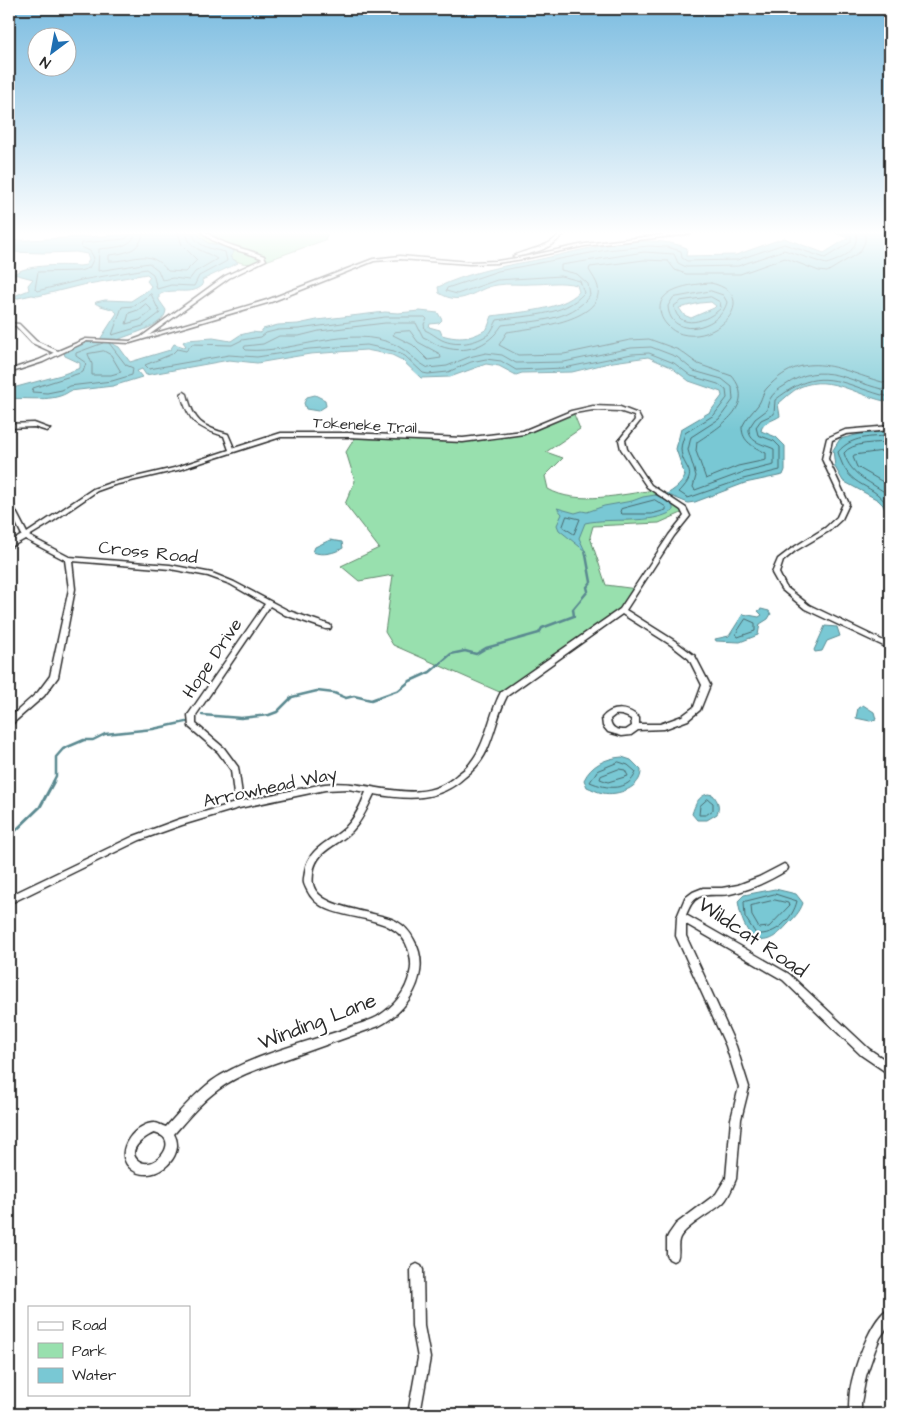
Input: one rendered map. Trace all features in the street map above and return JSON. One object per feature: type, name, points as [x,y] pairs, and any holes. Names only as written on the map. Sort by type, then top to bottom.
[{"type":"street","points":[[138,340],[197,298]]},
{"type":"street","points":[[9,372],[34,364],[77,343],[94,340],[120,343],[138,340],[276,298]]},
{"type":"street","points":[[9,324],[17,325],[31,339],[57,353]]},
{"type":"street","points":[[184,394],[194,421],[203,428],[226,436],[232,450]]},
{"type":"street","name":"Tokeneke Trail","points":[[9,546],[26,537],[95,490],[112,484],[176,469],[281,435],[440,441],[483,438],[524,432],[573,412],[604,407],[624,410],[636,415],[638,420],[622,440],[624,449],[649,486],[666,497]]},
{"type":"street","points":[[9,426],[34,425],[47,429]]},
{"type":"street","points":[[890,428],[846,432],[829,439],[825,459],[846,504],[846,509],[830,528],[786,555],[777,565],[776,573],[784,588],[801,603],[890,647]]},
{"type":"street","name":"Arrowhead Way","points":[[9,900],[137,838],[180,822],[239,805],[324,787],[348,786],[399,795],[427,794],[441,790],[456,781],[473,766],[483,751],[504,694],[622,611],[665,545],[686,518],[686,511],[666,497]]},
{"type":"street","points":[[9,504],[26,537]]},
{"type":"street","name":"Cross Road","points":[[26,537],[68,559],[170,566],[210,574],[232,583],[268,604],[295,616],[328,627]]},
{"type":"street","points":[[9,722],[41,694],[54,677],[72,589],[68,559]]},
{"type":"street","name":"Hope Drive","points":[[239,805],[234,769],[221,750],[192,725],[192,715],[268,604]]},
{"type":"street","points":[[622,611],[673,643],[692,658],[706,685],[697,708],[685,718],[661,727],[636,727]]},
{"type":"street","name":"Winding Lane","points":[[168,1133],[204,1094],[224,1080],[247,1068],[316,1045],[383,1019],[404,1002],[413,982],[417,966],[414,948],[406,934],[392,922],[331,906],[317,900],[307,886],[308,872],[312,859],[324,847],[348,830],[362,813],[371,791]]},
{"type":"street","name":"Wildcat Road","points":[[784,868],[746,886],[721,892],[701,891],[690,898],[682,917],[786,977],[865,1052],[890,1068]]},
{"type":"street","points":[[674,1255],[673,1238],[680,1228],[720,1198],[731,1179],[736,1119],[744,1087],[731,1046],[681,936],[682,917]]},
{"type":"street","points":[[414,1414],[424,1358],[418,1326],[417,1270]]},
{"type":"street","points":[[855,1414],[854,1406],[858,1381],[869,1350],[883,1321],[890,1314]]},
{"type":"green space","points":[[573,412],[580,429],[546,452],[563,458],[545,476],[548,489],[572,497],[586,498],[655,490],[686,511],[659,523],[593,526],[590,537],[606,585],[637,589],[622,611],[504,694],[393,645],[385,632],[393,575],[359,581],[341,566],[379,548],[345,504],[355,481],[346,452],[356,436],[440,441],[524,432]]},
{"type":"water","points":[[135,298],[159,298],[166,310],[164,316],[152,326],[114,342],[113,344],[119,347],[130,362],[170,350],[174,344],[184,347],[186,346],[183,342],[187,340],[213,338],[231,341],[240,335],[252,332],[260,333],[263,329],[278,325],[385,312],[420,311],[438,313],[442,320],[439,323],[430,324],[429,327],[440,330],[442,335],[459,338],[470,337],[487,329],[492,316],[538,310],[570,298],[890,298],[890,402],[823,383],[812,383],[800,387],[778,404],[780,416],[763,426],[761,431],[776,437],[785,446],[785,470],[783,475],[745,483],[695,502],[688,503],[671,496],[665,500],[673,505],[673,511],[654,518],[585,523],[579,538],[585,551],[559,530],[557,525],[562,514],[557,508],[575,513],[587,512],[643,497],[655,495],[661,497],[672,491],[681,483],[685,476],[676,449],[681,429],[710,412],[722,396],[721,392],[689,381],[671,367],[648,357],[613,362],[572,372],[522,373],[516,375],[499,366],[486,364],[450,377],[421,378],[402,360],[392,355],[366,350],[310,354],[257,363],[229,360],[146,375],[142,369],[137,371],[142,377],[113,386],[70,391],[64,395],[48,398],[9,399],[9,389],[80,368],[80,363],[65,356],[64,353],[87,342],[99,341],[117,313],[98,305],[96,302],[105,300],[131,301]],"holes":[[[711,302],[716,306],[691,318],[684,315],[679,308]]]},
{"type":"water","points":[[315,395],[325,400],[326,406],[318,411],[306,409],[304,403],[307,397]]},
{"type":"water","points":[[890,431],[890,521],[883,505],[878,500],[843,481],[835,467],[833,450],[840,439],[860,434]]},
{"type":"water","points":[[330,540],[342,542],[343,548],[328,553],[320,554],[313,552],[315,547]]},
{"type":"water","points":[[761,609],[769,611],[771,614],[768,619],[760,624],[758,635],[740,642],[716,641],[715,639],[729,636],[743,614],[759,617],[762,615],[758,611]]},
{"type":"water","points":[[825,626],[837,627],[840,636],[827,641],[822,651],[815,652],[814,650]]},
{"type":"water","points":[[863,705],[874,712],[876,719],[870,721],[856,718],[858,708]]},
{"type":"water","points":[[622,757],[631,760],[641,770],[637,782],[633,786],[621,792],[609,794],[587,787],[584,780],[595,766],[610,759]]},
{"type":"water","points":[[708,794],[713,795],[717,802],[717,814],[707,820],[697,820],[692,814],[694,807],[699,799]]},
{"type":"water","points":[[775,889],[796,894],[803,903],[796,915],[777,935],[761,940],[748,932],[740,913],[738,901],[744,895]]},
{"type":"waterway","points":[[585,551],[586,556]]},
{"type":"waterway","points":[[202,715],[241,718],[269,715],[277,712],[292,697],[317,691],[334,693],[346,698],[354,696],[371,700],[399,690],[410,681],[430,672],[451,654],[465,651],[476,654],[486,648],[539,633],[542,628],[574,616],[573,609],[588,591],[587,587],[591,582],[586,555]]},
{"type":"waterway","points":[[53,782],[56,776],[56,757],[63,749],[84,740],[93,740],[105,734],[153,729],[186,722]]},
{"type":"waterway","points":[[9,840],[10,836],[40,807],[54,781]]}]
